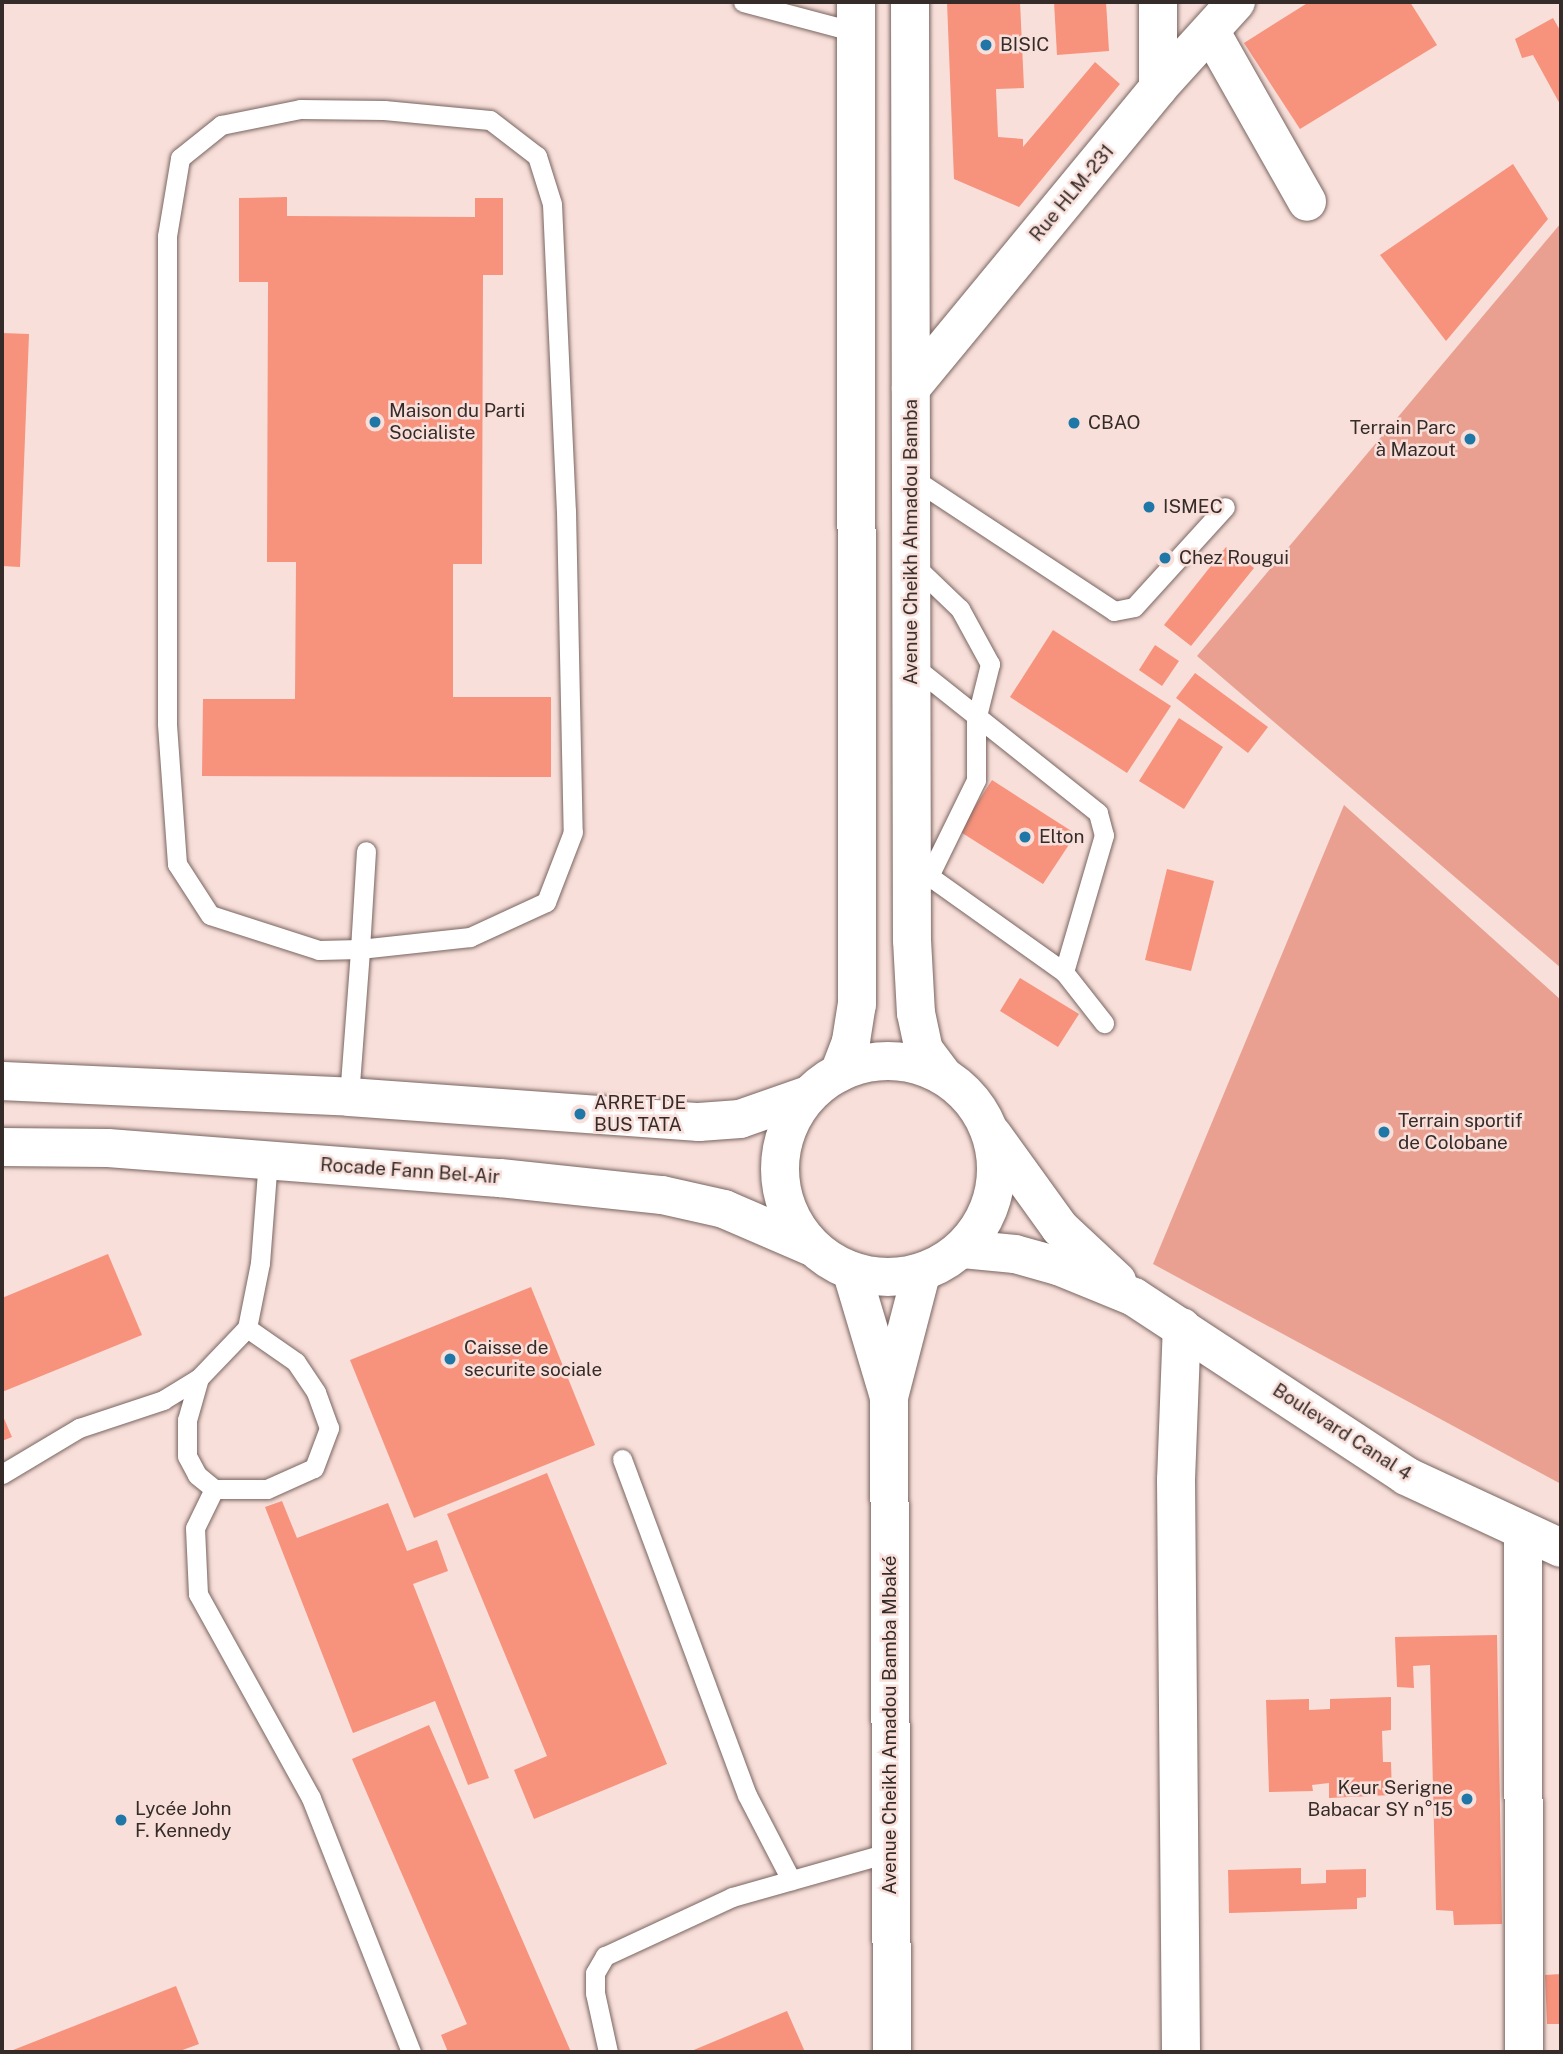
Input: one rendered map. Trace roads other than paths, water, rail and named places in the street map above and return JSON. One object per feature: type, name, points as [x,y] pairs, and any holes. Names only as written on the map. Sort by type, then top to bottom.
[{"type":"street","name":"Avenue Cheikh Ahmadou Bamba","points":[[910,2],[911,664],[921,876],[916,1013],[924,1050],[943,1075]]},
{"type":"street","points":[[1158,2],[1158,88]]},
{"type":"street","name":"Rue HLM-231","points":[[911,388],[1158,88],[1236,2]]},
{"type":"street","points":[[839,1073],[851,1041],[857,1005],[856,17]]},
{"type":"street","points":[[1211,32],[1307,202]]},
{"type":"street","points":[[2,1080],[349,1097],[699,1122],[740,1119],[808,1095],[839,1073],[859,1064],[888,1061],[917,1064],[943,1075],[972,1099],[991,1131],[1060,1228],[1134,1297]]},
{"type":"street","points":[[808,1095],[786,1133],[780,1154],[780,1188],[790,1219],[810,1246],[852,1273],[886,1279],[921,1274],[963,1249],[983,1224],[995,1195],[997,1163],[991,1131]]},
{"type":"street","name":"Rocade Fann Bel-Air","points":[[2,1146],[107,1148],[662,1195],[724,1209],[810,1246]]},
{"type":"street","points":[[963,1249],[1015,1254],[1058,1266],[1134,1297]]},
{"type":"street","name":"Avenue Cheikh Amadou Bamba Mbaké","points":[[852,1273],[889,1397]]},
{"type":"street","name":"Avenue Cheikh Amadou Bamba Mbaké","points":[[892,2052],[889,1397],[921,1274]]},
{"type":"street","name":"Boulevard Canal 4","points":[[1134,1297],[1406,1476],[1561,1548]]},
{"type":"street","points":[[1181,2052],[1176,1480],[1182,1327]]},
{"type":"street","points":[[1523,1532],[1524,2052]]},
{"type":"lane","points":[[743,2],[856,17]]},
{"type":"lane","points":[[300,110],[384,110],[489,120],[537,156],[552,204],[566,511],[573,832],[547,902],[470,937],[360,949],[319,950],[210,915],[177,864],[175,838],[167,723],[167,236],[180,158],[221,125],[300,110]]},
{"type":"lane","points":[[911,477],[1114,611],[1134,607],[1225,507]]},
{"type":"lane","points":[[911,562],[960,609],[990,664],[976,720],[976,780],[921,876],[1064,972],[1104,1023]]},
{"type":"lane","points":[[911,664],[976,720],[1098,813],[1104,835],[1064,972]]},
{"type":"lane","points":[[349,1097],[366,851]]},
{"type":"lane","points":[[2,1474],[79,1428],[163,1400],[199,1378],[247,1328],[260,1263],[268,1160]]},
{"type":"lane","points":[[199,1378],[187,1420],[187,1456],[197,1475],[215,1489],[267,1489],[314,1468],[329,1428],[316,1392],[296,1362],[247,1328]]},
{"type":"lane","points":[[622,1459],[747,1795],[791,1880]]},
{"type":"lane","points":[[215,1489],[195,1528],[198,1594],[311,1798],[411,2052]]},
{"type":"lane","points":[[608,2052],[595,1993],[595,1973],[605,1956],[732,1897],[891,1852]]},
{"type":"place","name":"BISIC","points":[[986,45]]},
{"type":"place","name":"Maison du Parti Socialiste","points":[[375,422]]},
{"type":"place","name":"CBAO","points":[[1074,423]]},
{"type":"place","name":"Terrain Parc à Mazout","points":[[1470,439]]},
{"type":"place","name":"ISMEC","points":[[1149,507]]},
{"type":"place","name":"Chez Rougui","points":[[1165,558]]},
{"type":"place","name":"Elton","points":[[1025,837]]},
{"type":"place","name":"ARRET DE BUS TATA","points":[[580,1114]]},
{"type":"place","name":"Terrain sportif de Colobane","points":[[1384,1132]]},
{"type":"place","name":"Caisse de securite sociale","points":[[450,1359]]},
{"type":"place","name":"Keur Serigne Babacar SY n°15","points":[[1467,1799]]},
{"type":"place","name":"Lycée John F. Kennedy","points":[[121,1820]]}]
